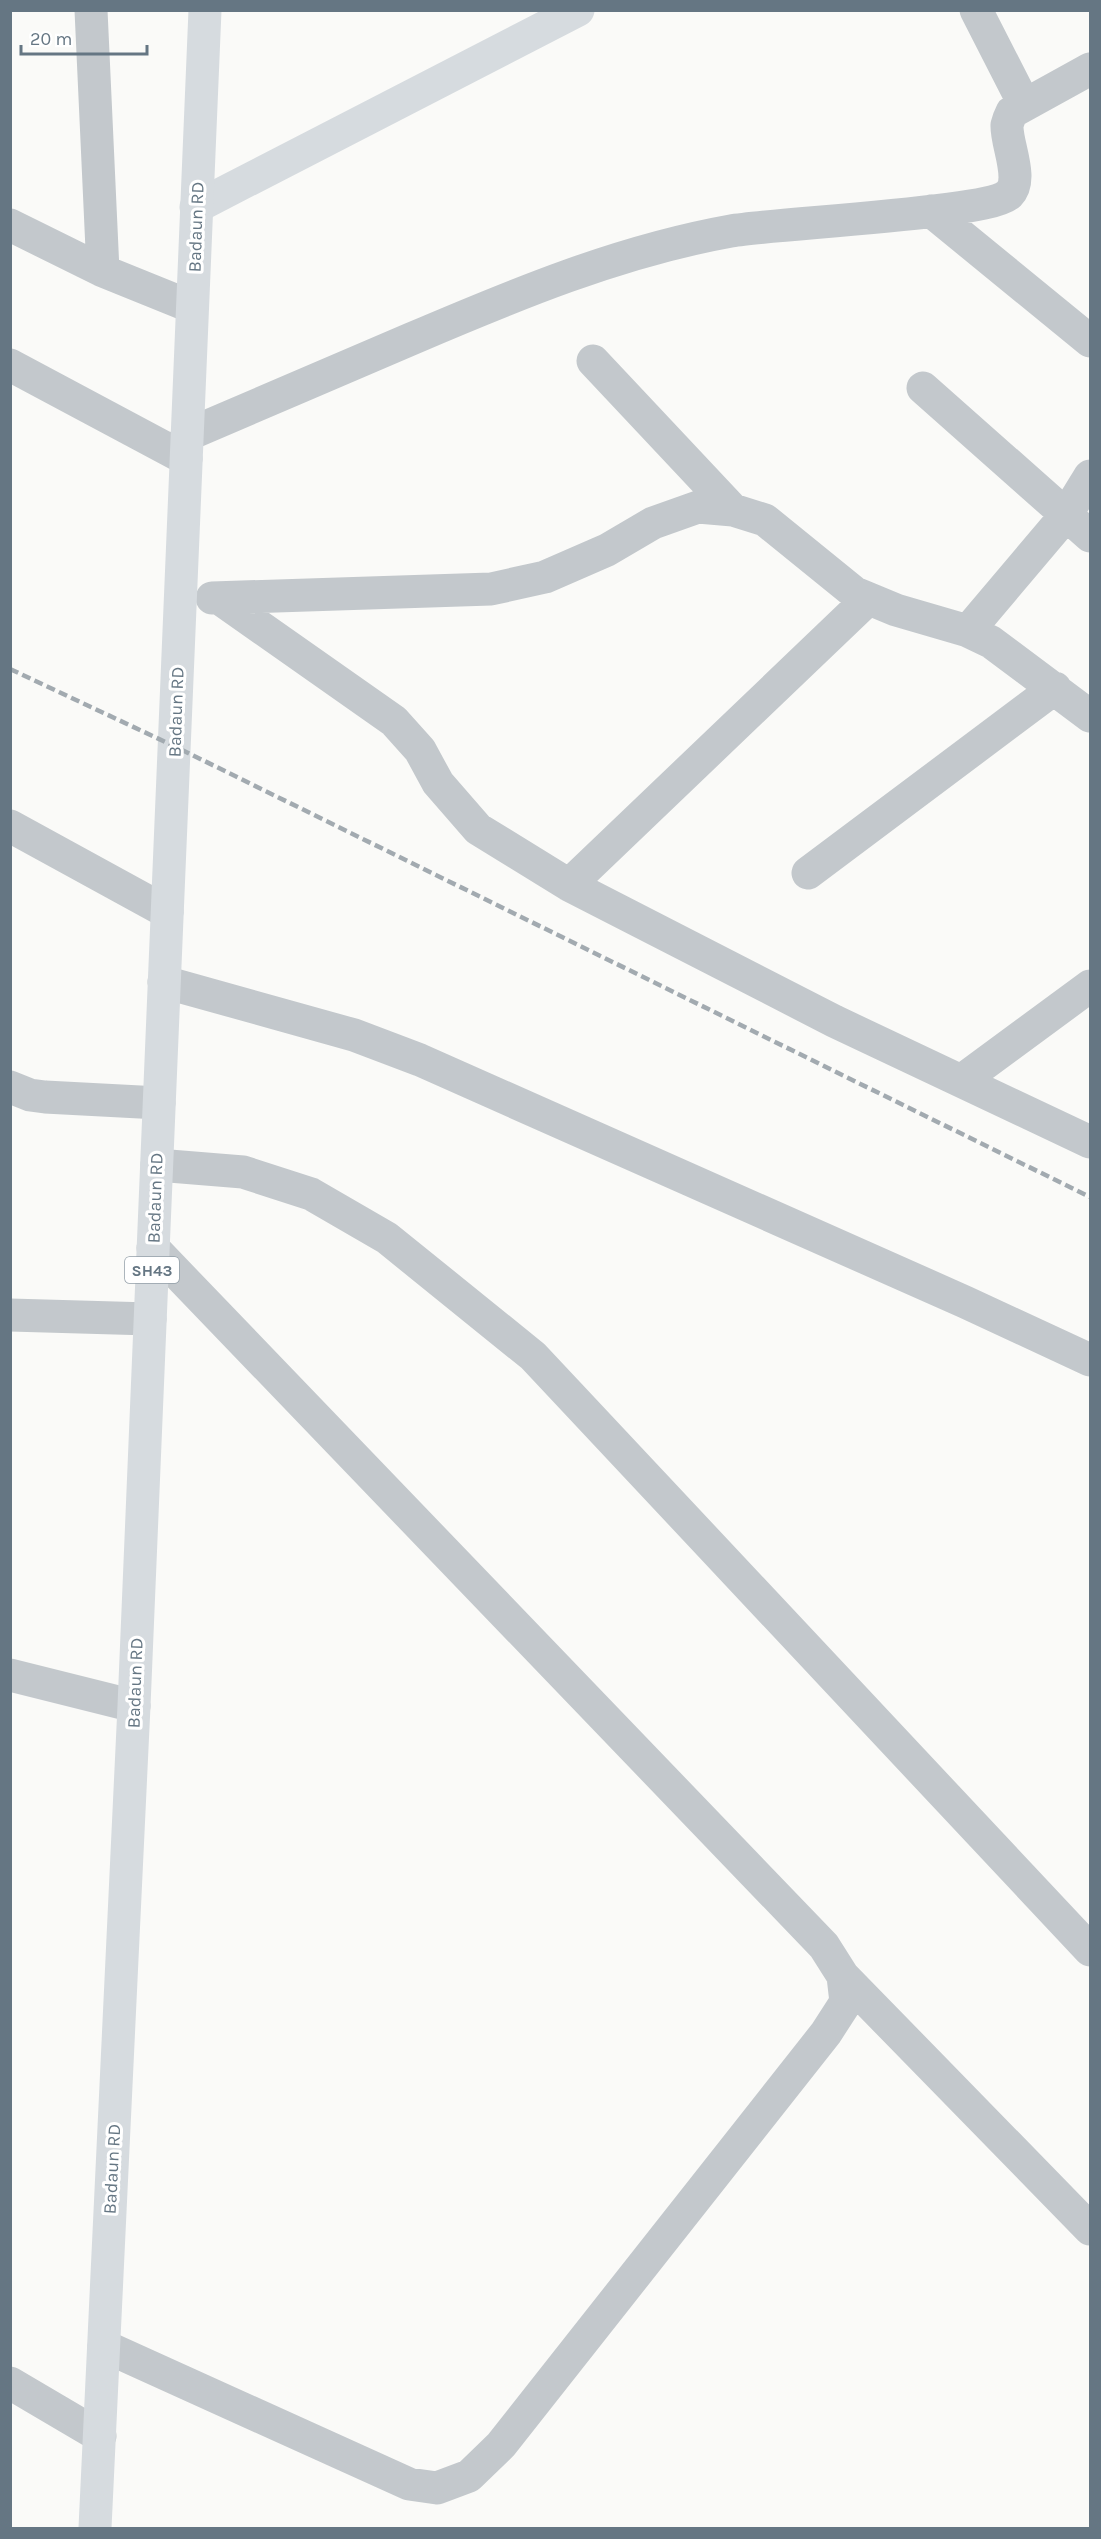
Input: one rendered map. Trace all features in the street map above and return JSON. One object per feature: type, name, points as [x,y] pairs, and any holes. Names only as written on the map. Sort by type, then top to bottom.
[{"type":"main road","name":"Badaun RD","points":[[95,2529],[134,1706],[205,10]]},
{"type":"main road","points":[[196,207],[578,10]]},
{"type":"street","points":[[91,10],[103,272]]},
{"type":"street","points":[[976,10],[1024,104]]},
{"type":"street","points":[[10,365],[187,447],[495,303],[592,267],[648,250],[732,231],[932,211],[996,202],[1009,194],[1015,181],[1007,126],[1012,112],[1090,69]]},
{"type":"street","points":[[932,211],[1090,341]]},
{"type":"street","points":[[10,225],[103,272],[192,307]]},
{"type":"street","points":[[593,361],[733,510]]},
{"type":"street","points":[[923,388],[1090,536]]},
{"type":"street","points":[[968,631],[1066,515],[1090,476]]},
{"type":"street","points":[[180,599],[491,589],[545,577],[607,550],[652,523],[698,507],[733,510],[765,520],[855,593],[896,610],[968,631],[991,642],[1056,688],[1090,716]]},
{"type":"street","points":[[219,597],[394,721],[420,750],[438,783],[478,829],[569,885],[834,1021],[1090,1142]]},
{"type":"street","points":[[569,885],[868,599]]},
{"type":"street","points":[[808,873],[1056,688]]},
{"type":"street","points":[[10,826],[167,912]]},
{"type":"street","points":[[164,982],[354,1035],[420,1060],[965,1302],[1090,1360]]},
{"type":"street","points":[[961,1081],[1090,986]]},
{"type":"street","points":[[10,1087],[30,1095],[45,1097],[159,1103]]},
{"type":"street","points":[[157,1165],[243,1172],[311,1194],[387,1238],[533,1356],[1090,1950]]},
{"type":"street","points":[[153,1248],[824,1946],[843,1976],[1090,2229]]},
{"type":"street","points":[[10,1315],[150,1320]]},
{"type":"street","points":[[10,1675],[134,1706]]},
{"type":"street","points":[[104,2346],[409,2484],[437,2488],[469,2476],[501,2445],[826,2033],[846,2002],[843,1976]]},
{"type":"street","points":[[10,2383],[100,2436]]},
{"type":"railway","points":[[10,669],[174,746],[1090,1197]]}]
